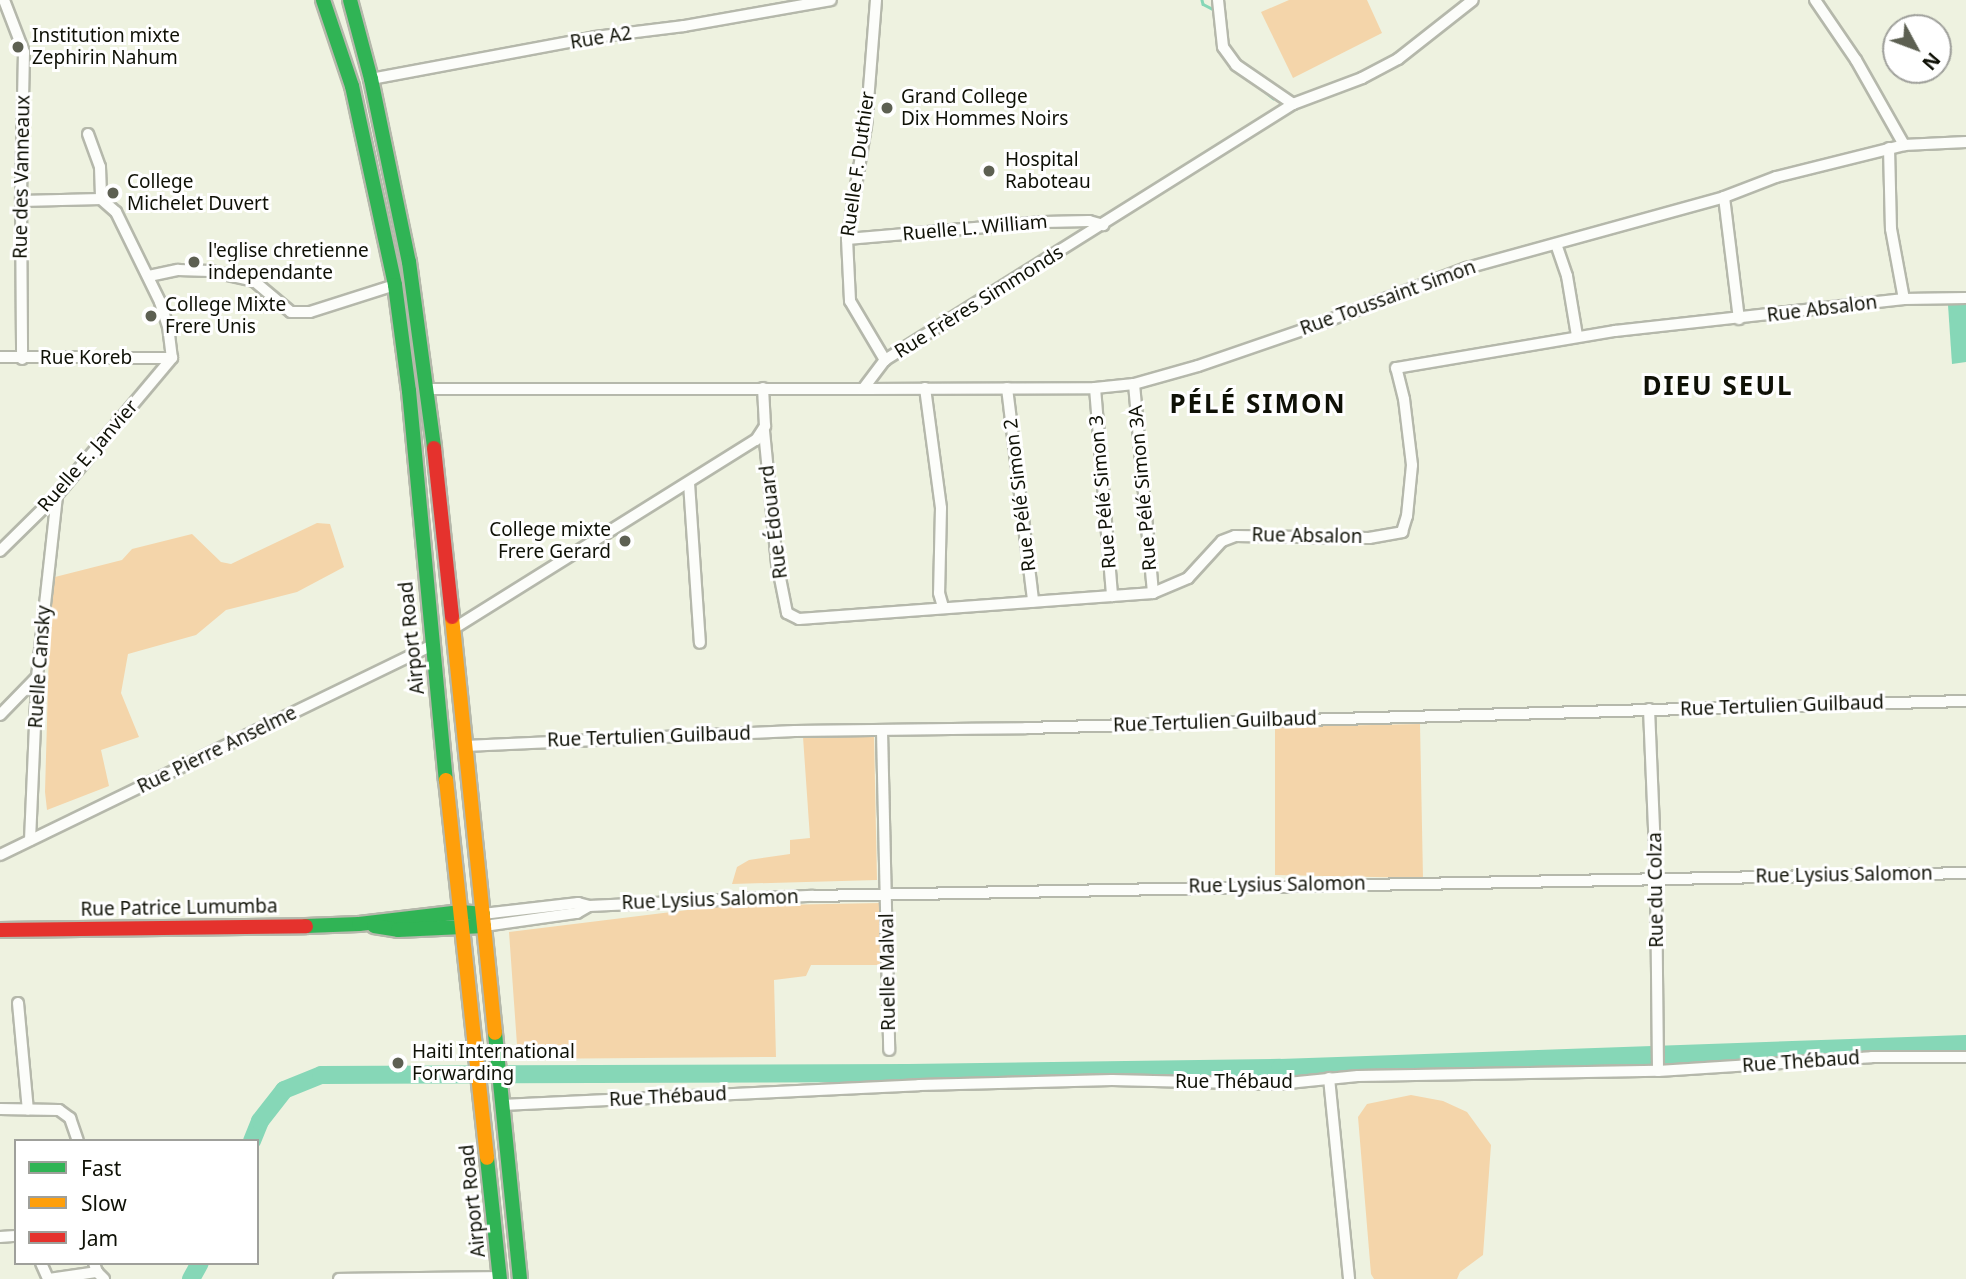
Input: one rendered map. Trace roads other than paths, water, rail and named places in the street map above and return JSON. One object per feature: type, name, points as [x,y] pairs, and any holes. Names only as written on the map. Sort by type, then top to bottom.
[{"type":"main road","name":"Airport Road","points":[[323,0],[352,86],[395,285],[409,391],[500,1278]]},
{"type":"main road","name":"Airport Road","points":[[350,0],[371,79],[408,262],[428,388],[520,1279]]},
{"type":"main road","points":[[409,391],[428,388]]},
{"type":"main road","name":"Rue Patrice Lumumba","points":[[0,930],[359,923],[398,930],[461,918],[484,920]]},
{"type":"street","name":"Rue des Vanneaux","points":[[4,0],[24,52],[22,359]]},
{"type":"street","name":"Rue A2","points":[[371,79],[595,37],[684,26],[831,0]]},
{"type":"street","name":"Ruelle F. Duthier","points":[[876,0],[866,126],[847,239],[850,301],[885,360]]},
{"type":"street","points":[[1218,0],[1223,47],[1236,65],[1293,104]]},
{"type":"street","name":"Rue Frères Simmonds","points":[[863,389],[885,360],[1293,104],[1362,78],[1398,59],[1473,0]]},
{"type":"street","points":[[1815,0],[1856,60],[1904,145]]},
{"type":"street","points":[[88,134],[100,167],[101,199]]},
{"type":"street","name":"Rue Toussaint Simon","points":[[863,389],[1095,388],[1134,384],[1198,366],[1314,326],[1467,268],[1724,197],[1776,177],[1904,145],[1966,142]]},
{"type":"street","points":[[1888,148],[1891,229],[1904,299]]},
{"type":"street","points":[[1724,197],[1739,319]]},
{"type":"street","points":[[21,201],[101,199],[116,212],[149,276],[169,326],[172,358]]},
{"type":"street","name":"Ruelle L. William","points":[[847,239],[1044,222],[1088,222],[1103,225]]},
{"type":"street","points":[[1556,244],[1567,276],[1577,336]]},
{"type":"street","points":[[149,276],[178,270],[210,271],[254,281],[290,312],[310,312],[395,285]]},
{"type":"street","name":"Rue Absalon","points":[[787,613],[799,619],[1153,593],[1188,578],[1222,541],[1235,536],[1369,538],[1402,533],[1407,516],[1412,465],[1404,398],[1396,368],[1577,336],[1904,299],[1966,298]]},
{"type":"street","name":"Rue Koreb","points":[[0,357],[172,358]]},
{"type":"street","name":"Ruelle E. Janvier","points":[[0,551],[57,495],[172,358]]},
{"type":"street","name":"Rue Pélé Simon 3A","points":[[1134,384],[1153,593]]},
{"type":"street","points":[[428,388],[863,389]]},
{"type":"street","name":"Rue Édouard","points":[[763,388],[764,431],[777,563],[787,613]]},
{"type":"street","points":[[925,388],[941,508],[939,593],[943,607]]},
{"type":"street","name":"Rue Pélé Simon 2","points":[[1007,388],[1033,601]]},
{"type":"street","name":"Rue Pélé Simon 3","points":[[1095,388],[1112,596]]},
{"type":"street","points":[[453,629],[689,483],[756,440],[764,431]]},
{"type":"street","points":[[689,483],[701,643]]},
{"type":"street","name":"Ruelle Cansky","points":[[30,840],[37,677],[57,495]]},
{"type":"street","name":"Rue Pierre Anselme","points":[[0,855],[433,645]]},
{"type":"street","points":[[0,715],[37,677]]},
{"type":"street","name":"Rue Tertulien Guilbaud","points":[[465,746],[726,734],[1966,701]]},
{"type":"street","name":"Rue du Colza","points":[[1649,709],[1656,878],[1658,1068]]},
{"type":"street","name":"Ruelle Malval","points":[[882,730],[889,1049]]},
{"type":"street","name":"Rue Lysius Salomon","points":[[484,920],[577,913],[589,906],[886,894],[1966,873]]},
{"type":"street","points":[[18,1003],[28,1110]]},
{"type":"street","name":"Rue Thébaud","points":[[502,1101],[1112,1080],[1278,1084],[1329,1078],[1658,1068],[1872,1057],[1966,1057]]},
{"type":"street","points":[[1329,1078],[1349,1279]]},
{"type":"street","points":[[0,1109],[52,1108],[65,1113],[77,1129],[78,1139]]},
{"type":"street","points":[[49,1279],[98,1271]]},
{"type":"street","points":[[339,1279],[500,1278]]},
{"type":"waterway","points":[[1202,0],[1203,4],[1215,10]]},
{"type":"waterway","points":[[1263,90],[1273,98]]},
{"type":"waterway","points":[[253,1139],[260,1121],[284,1090],[321,1075],[908,1073],[1280,1068],[1966,1044]]},
{"type":"waterway","points":[[191,1279],[199,1265]]},
{"type":"place","name":"Institution mixte Zephirin Nahum","points":[[18,47]]},
{"type":"place","name":"Grand College Dix Hommes Noirs","points":[[887,108]]},
{"type":"place","name":"Hospital Raboteau","points":[[989,171]]},
{"type":"place","name":"College Michelet Duvert","points":[[113,193]]},
{"type":"place","name":"l'eglise chretienne independante","points":[[194,262]]},
{"type":"place","name":"College Mixte Frere Unis","points":[[151,316]]},
{"type":"place","name":"College mixte Frere Gerard","points":[[625,541]]},
{"type":"place","name":"Haiti International Forwarding","points":[[398,1063]]},
{"type":"district","name":"DIEU SEUL","points":[[1718,386]]},
{"type":"district","name":"PÉLÉ SIMON","points":[[1258,404]]}]
